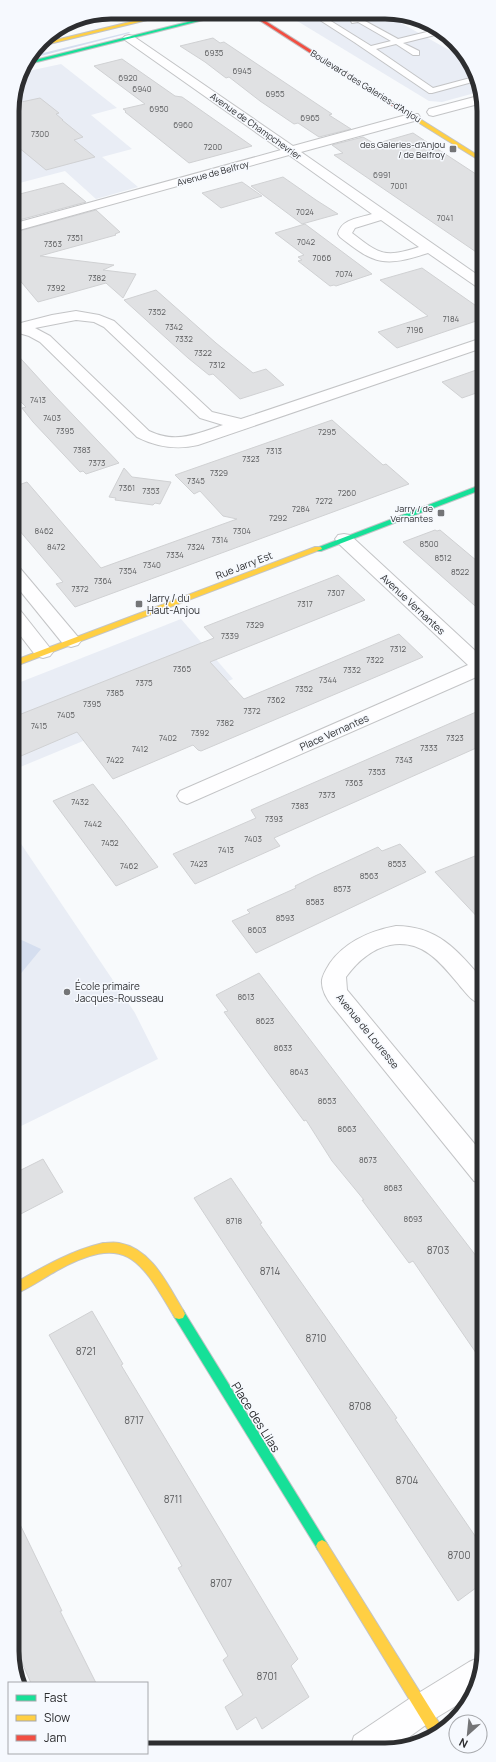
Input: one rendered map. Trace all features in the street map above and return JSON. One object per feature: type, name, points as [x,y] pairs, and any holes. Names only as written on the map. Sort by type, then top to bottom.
[{"type":"main road","points":[[49,43],[149,19]]},
{"type":"main road","points":[[33,62],[205,19]]},
{"type":"main road","name":"Boulevard des Galeries-d'Anjou","points":[[261,19],[477,157]]},
{"type":"main road","name":"Boulevard des Galeries-d'Anjou","points":[[430,110],[446,120]]},
{"type":"main road","name":"Rue Jarry Est","points":[[19,662],[477,488]]},
{"type":"main road","name":"Place des Lilas","points":[[19,1287],[86,1251],[102,1247],[120,1248],[141,1259],[157,1278],[431,1721]]},
{"type":"street","name":"Avenue de Champchevrier","points":[[129,38],[477,281]]},
{"type":"street","points":[[430,110],[476,100]]},
{"type":"street","name":"Avenue de Belfroy","points":[[19,226],[414,117]]},
{"type":"street","points":[[382,215],[350,225],[346,229],[345,234],[374,255],[382,257],[394,258],[430,248]]},
{"type":"street","points":[[19,328],[79,315],[102,319],[206,415],[229,422],[244,424]]},
{"type":"street","points":[[19,330],[34,332],[45,339],[143,434],[153,440],[166,443],[192,441],[477,345]]},
{"type":"street","name":"Avenue Vernantes","points":[[344,539],[477,663]]},
{"type":"street","points":[[19,578],[71,641]]},
{"type":"street","points":[[19,622],[43,652]]},
{"type":"street","name":"Place Vernantes","points":[[186,796],[477,670]]},
{"type":"street","name":"Avenue de Louresse","points":[[477,989],[447,956],[434,945],[418,937],[400,935],[385,937],[356,950],[343,962],[333,982],[335,990],[347,1007],[477,1166]]},
{"type":"street","points":[[378,1743],[431,1721],[472,1681]]},
{"type":"lane","points":[[322,19],[432,91],[472,80]]},
{"type":"lane","points":[[333,26],[357,19],[416,53]]},
{"type":"lane","points":[[369,50],[433,33]]},
{"type":"shaded area","points":[[294,19],[385,19],[399,20],[401,23],[458,55],[468,70],[475,93],[442,102],[429,101]]},
{"type":"shaded area","points":[[129,32],[130,33],[37,57],[39,54]]},
{"type":"shaded area","points":[[61,64],[117,108],[91,115],[132,149],[102,157],[138,187],[96,199],[65,171],[19,183],[19,105],[22,87],[28,71]]},
{"type":"shaded area","points":[[181,619],[233,679],[19,768],[19,683]]},
{"type":"shaded area","name":"École primaire Jacques-Rousseau","points":[[19,841],[135,1013],[158,1059],[19,1127]]},
{"type":"shaded area","points":[[19,939],[41,949],[19,976]]},
{"type":"building","points":[[213,38],[220,43],[224,42],[332,114],[329,115],[351,129],[319,137],[298,123],[294,124],[260,101],[229,77],[226,78],[180,46]]},
{"type":"building","points":[[122,59],[175,96],[182,97],[252,146],[189,163],[125,112],[126,111],[123,109],[145,104],[94,66]]},
{"type":"building","points":[[40,98],[59,113],[56,114],[83,137],[74,140],[95,157],[46,170],[19,148],[19,102]]},
{"type":"building","points":[[413,133],[477,175],[477,253],[334,155],[343,153],[332,145],[363,137],[375,144]]},
{"type":"building","points":[[283,177],[338,214],[302,224],[251,186]]},
{"type":"building","points":[[242,182],[262,196],[221,208],[202,193]]},
{"type":"building","points":[[63,183],[86,202],[19,220],[19,194]]},
{"type":"building","points":[[96,210],[120,232],[115,234],[116,235],[40,256],[114,265],[103,270],[136,274],[123,298],[106,283],[38,302],[19,279],[19,231]]},
{"type":"building","points":[[305,224],[372,274],[336,286],[330,286],[298,261],[302,260],[298,257],[304,255],[275,233]]},
{"type":"building","points":[[422,268],[477,306],[477,321],[397,348],[378,332],[428,316],[380,280]]},
{"type":"building","points":[[156,290],[216,343],[253,373],[266,369],[284,385],[240,399],[213,374],[209,375],[188,358],[124,300]]},
{"type":"building","points":[[19,357],[119,463],[86,474],[83,471],[80,472],[33,422],[22,408],[26,407],[19,400]]},
{"type":"building","points":[[477,370],[477,393],[462,398],[442,382]]},
{"type":"building","points":[[332,420],[383,465],[386,464],[409,484],[75,607],[56,584],[63,582],[19,530],[19,485],[27,482],[101,568],[237,519],[223,516],[200,491],[194,494],[175,475]]},
{"type":"building","points":[[124,468],[132,477],[171,482],[160,504],[155,503],[153,505],[115,500],[116,498],[109,497]]},
{"type":"building","points":[[435,530],[440,530],[477,561],[477,608],[403,542]]},
{"type":"building","points":[[338,575],[365,600],[210,662],[244,699],[399,634],[423,657],[201,751],[193,745],[113,779],[77,732],[21,756],[19,753],[19,715],[214,638],[204,627]]},
{"type":"building","points":[[477,712],[477,748],[274,838],[280,846],[195,884],[173,854],[256,818],[251,810]]},
{"type":"building","points":[[93,784],[158,867],[116,886],[53,801]]},
{"type":"building","points":[[400,844],[426,872],[256,953],[232,921],[250,913],[247,910],[296,888],[295,886],[315,876],[378,847],[382,851]]},
{"type":"building","points":[[475,856],[477,858],[477,917],[435,872]]},
{"type":"building","points":[[259,973],[477,1257],[477,1354],[413,1261],[409,1263],[362,1200],[364,1200],[332,1161],[306,1120],[304,1121],[224,1012],[228,1011],[216,995]]},
{"type":"building","points":[[43,1159],[63,1192],[19,1215],[19,1171]]},
{"type":"building","points":[[231,1178],[262,1223],[260,1224],[397,1418],[395,1419],[477,1539],[477,1587],[458,1601],[194,1198]]},
{"type":"building","points":[[92,1311],[123,1364],[121,1365],[298,1659],[291,1666],[309,1697],[262,1729],[256,1717],[237,1730],[225,1707],[243,1695],[223,1660],[228,1656],[178,1568],[182,1566],[49,1335]]},
{"type":"building","points":[[19,1522],[62,1611],[60,1611],[96,1682],[31,1682],[20,1657],[19,1651]]},
{"type":"traffic: fast","points":[[33,62],[205,19]]},
{"type":"traffic: fast","points":[[318,549],[477,488]]},
{"type":"traffic: fast","points":[[179,1314],[322,1546]]},
{"type":"traffic: slow","points":[[49,43],[149,19]]},
{"type":"traffic: slow","points":[[410,115],[477,157]]},
{"type":"traffic: slow","points":[[19,662],[318,549]]},
{"type":"traffic: slow","points":[[19,1286],[71,1258],[103,1248],[118,1248],[131,1252],[146,1264],[158,1280],[179,1314]]},
{"type":"traffic: slow","points":[[322,1546],[435,1728]]},
{"type":"traffic: jam","points":[[259,19],[410,115]]},
{"type":"place","name":"des Galeries-d'Anjou / de Belfroy","points":[[453,149]]},
{"type":"place","name":"Jarry / de Vernantes","points":[[441,513]]},
{"type":"place","name":"Jarry / du Haut-Anjou","points":[[139,604]]},
{"type":"place","name":"École primaire Jacques-Rousseau","points":[[67,992]]}]
